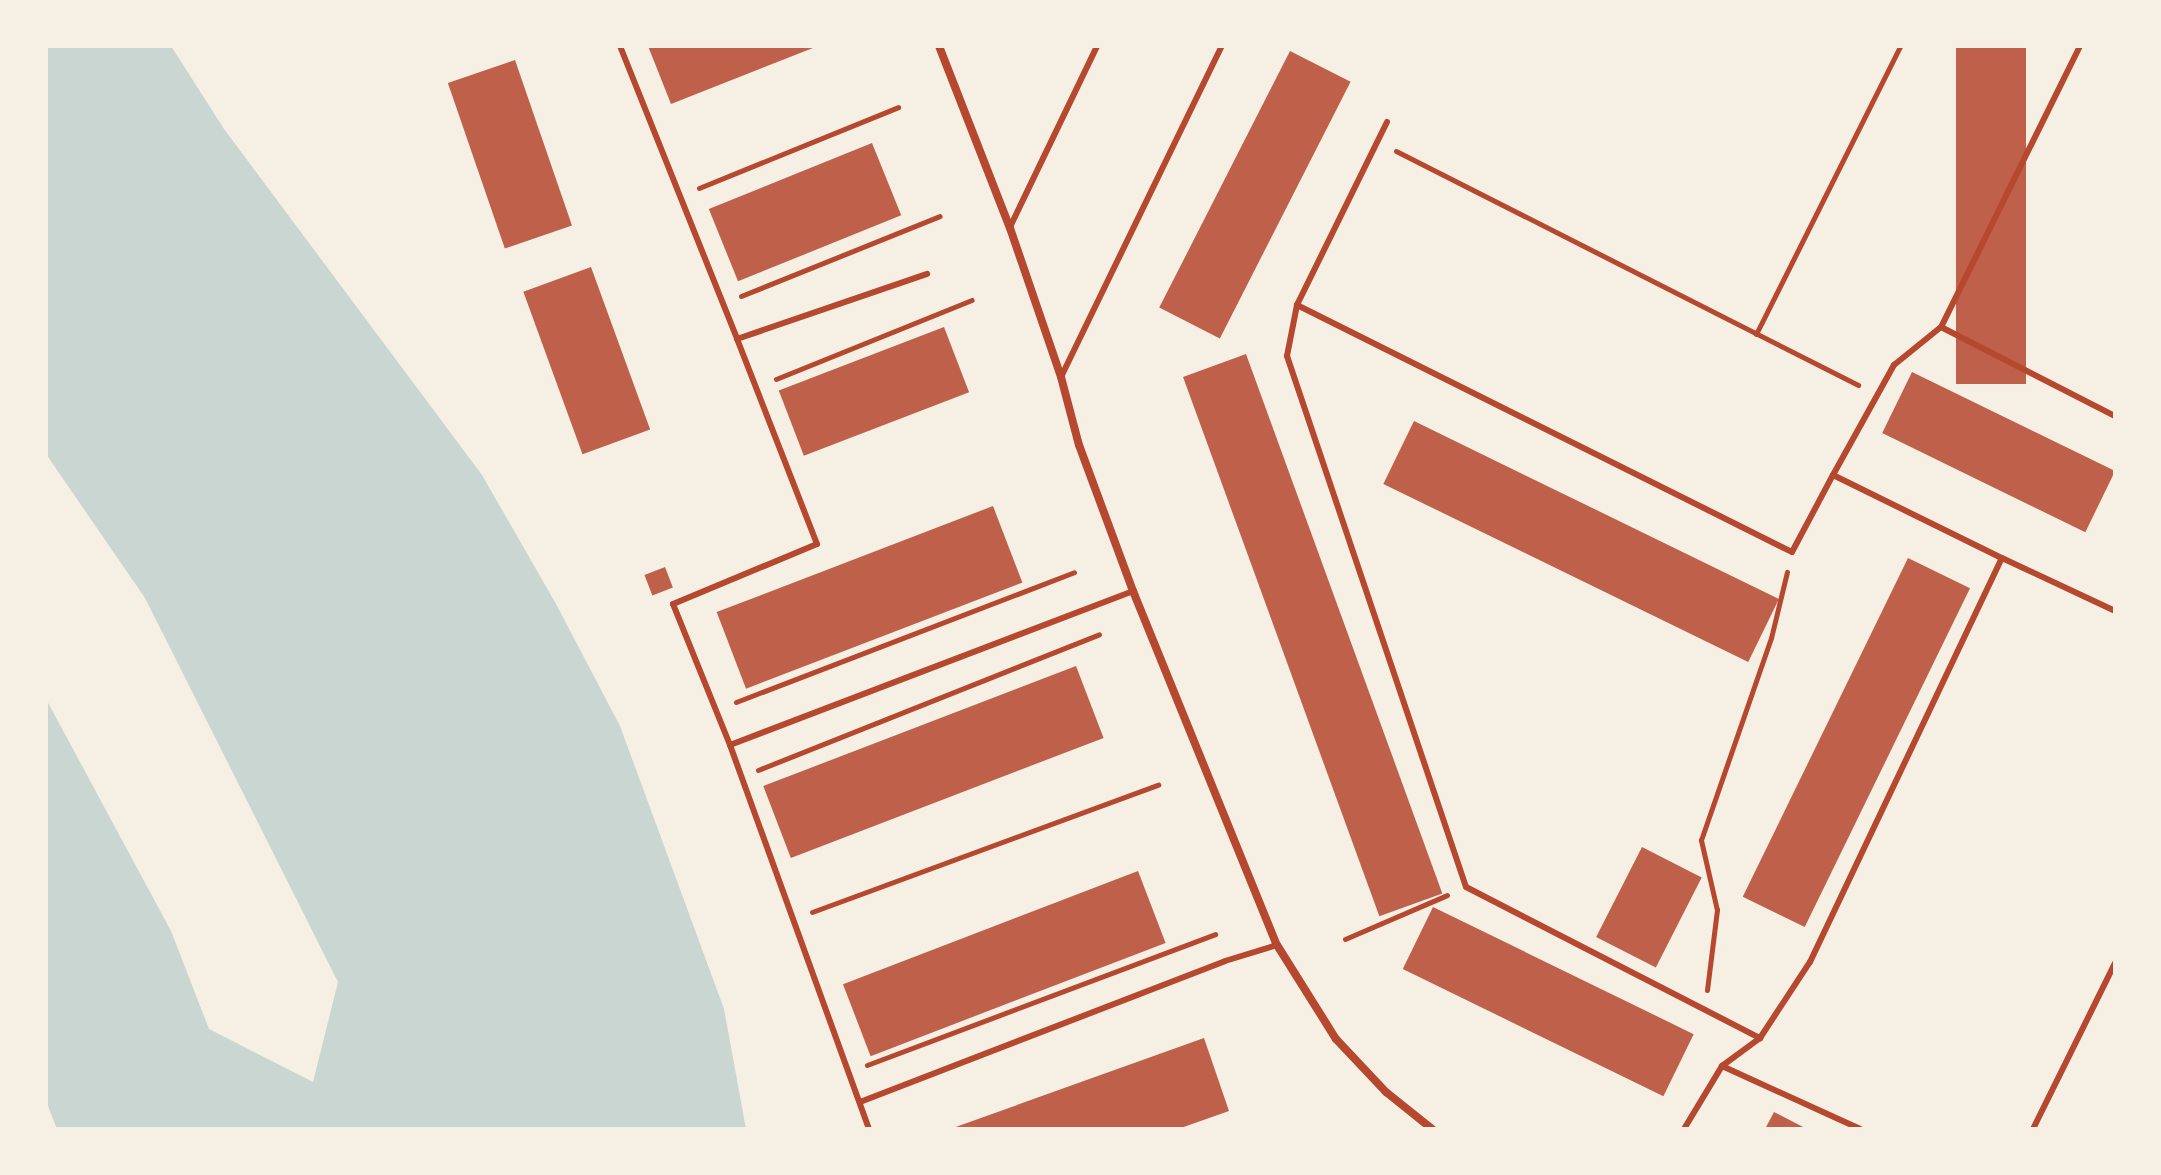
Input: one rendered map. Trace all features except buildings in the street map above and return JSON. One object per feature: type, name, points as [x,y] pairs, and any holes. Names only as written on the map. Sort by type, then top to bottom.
[{"type":"street","points":[[939,46],[1010,228],[1061,377],[1079,445],[1133,591],[1277,945],[1336,1039],[1386,1092],[1432,1129]]},
{"type":"lane","points":[[620,46],[817,544],[673,604],[730,745],[869,1129]]},
{"type":"lane","points":[[1010,228],[1097,46]]},
{"type":"lane","points":[[1061,377],[1222,46]]},
{"type":"lane","points":[[1297,305],[1792,552],[1894,365],[1941,327],[2080,46]]},
{"type":"lane","points":[[1387,122],[1297,305],[1287,356],[1466,887],[1760,1038]]},
{"type":"lane","points":[[737,339],[927,274]]},
{"type":"lane","points":[[1941,327],[2115,416]]},
{"type":"lane","points":[[1833,475],[2115,611]]},
{"type":"lane","points":[[1684,1129],[1722,1066],[1760,1038],[1810,962],[2002,558]]},
{"type":"lane","points":[[730,745],[1133,591]]},
{"type":"lane","points":[[860,1102],[1225,961],[1277,945]]},
{"type":"lane","points":[[2033,1129],[2115,963]]},
{"type":"lane","points":[[1722,1066],[1860,1129]]},
{"type":"path","points":[[1756,334],[1900,46]]},
{"type":"path","points":[[691,191],[898,107]]},
{"type":"path","points":[[1377,142],[1876,394]]},
{"type":"path","points":[[733,299],[940,216]]},
{"type":"path","points":[[1705,1009],[1717,910],[1701,840],[1771,638],[1792,552]]},
{"type":"path","points":[[750,773],[1099,634]]},
{"type":"path","points":[[804,915],[1158,785]]},
{"type":"path","points":[[1345,939],[1466,887]]},
{"type":"path","points":[[861,1067],[1215,934]]},
{"type":"shaded area","points":[[46,46],[171,46],[224,129],[482,475],[556,604],[620,726],[724,1009],[746,1129],[57,1129],[46,1101],[46,699],[171,931],[209,1029],[313,1082],[338,982],[145,598],[46,454]]}]
